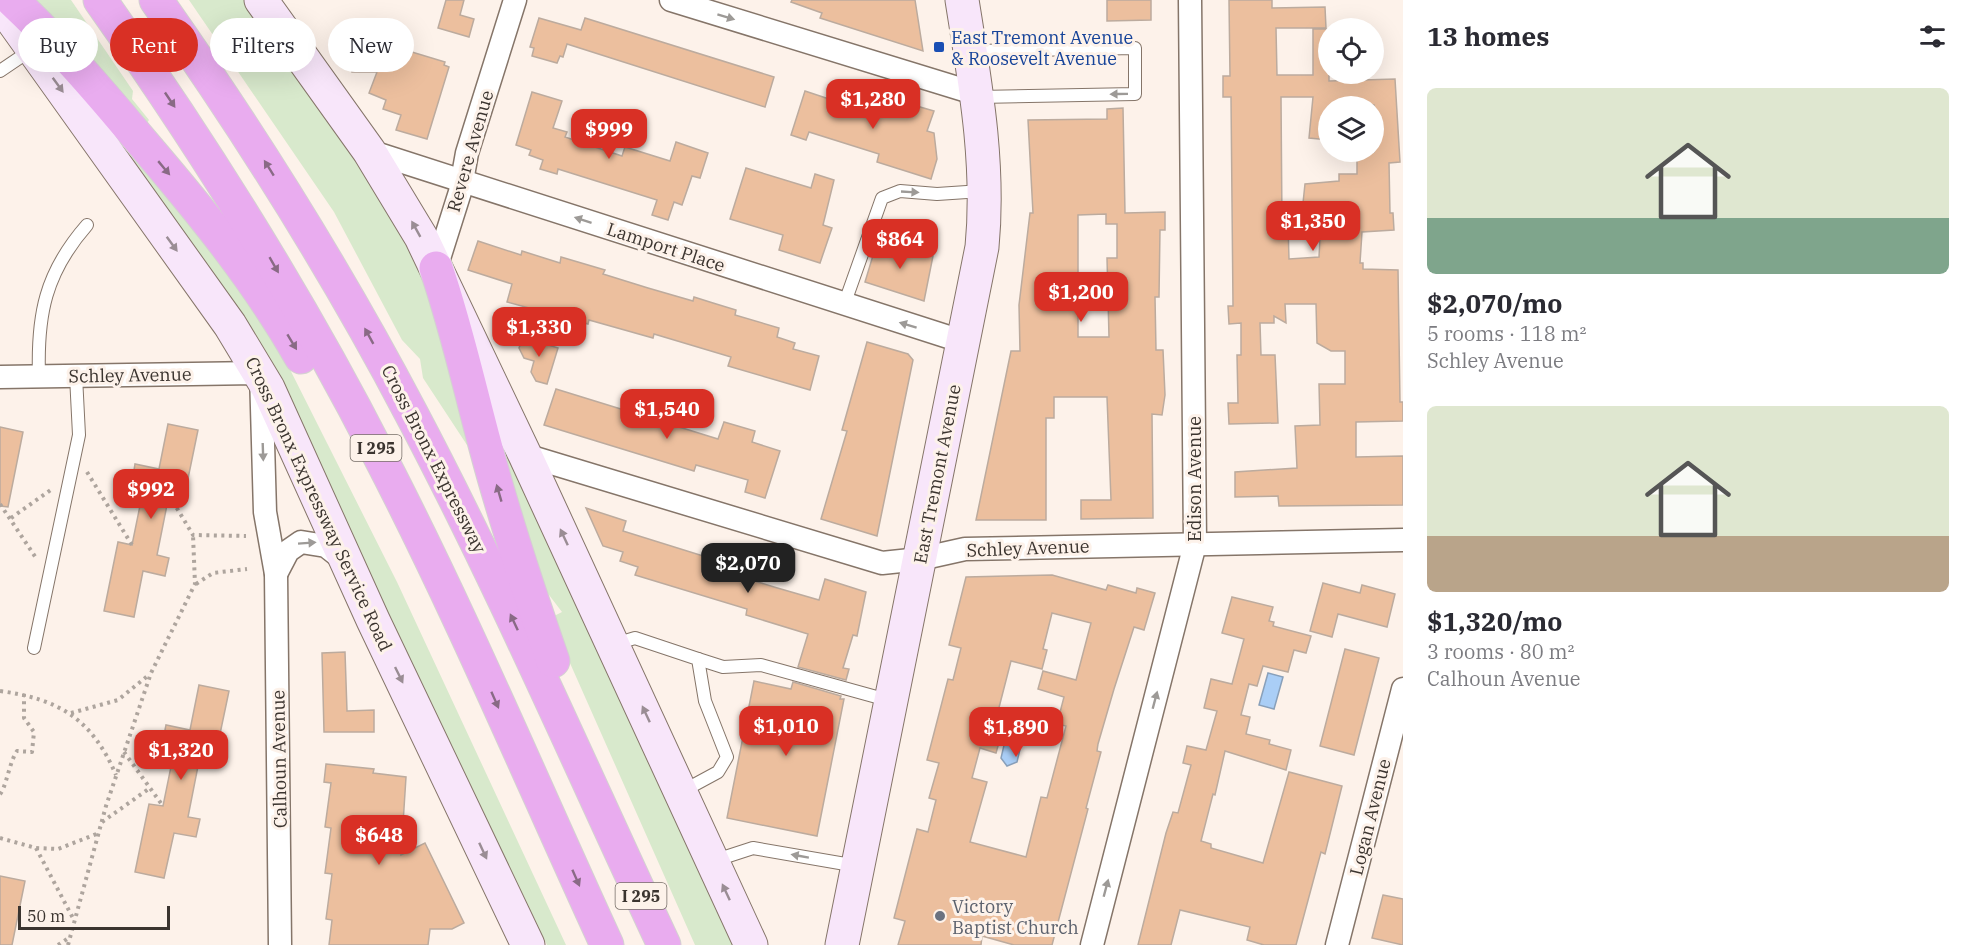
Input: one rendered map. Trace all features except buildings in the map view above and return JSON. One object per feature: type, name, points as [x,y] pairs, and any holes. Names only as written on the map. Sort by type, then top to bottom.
[{"type":"highway","points":[[12,0],[77,65],[239,260],[295,346],[476,657]]},
{"type":"highway","name":"I 295","points":[[100,0],[216,170],[323,352],[393,482],[476,657],[607,945]]},
{"type":"highway","name":"Cross Bronx Expressway","points":[[156,0],[274,177],[342,287],[395,382],[479,546],[664,945]]},
{"type":"highway","points":[[436,268],[463,354],[487,453],[523,576],[618,847]]},
{"type":"main road","name":"East Tremont Avenue","points":[[842,945],[982,247],[985,191],[977,95],[962,0]]},
{"type":"main road","name":"Cross Bronx Expressway Service Road","points":[[0,3],[18,29]]},
{"type":"main road","points":[[273,8],[369,151],[411,219],[436,268],[613,644],[751,945]]},
{"type":"main road","name":"Cross Bronx Expressway Service Road","points":[[48,72],[223,316],[261,373],[347,564],[528,945]]},
{"type":"street","name":"Revere Avenue","points":[[436,268],[462,181],[467,153],[515,0]]},
{"type":"street","points":[[670,0],[977,95]]},
{"type":"street","name":"Edison Avenue","points":[[1092,945],[1195,544],[1190,0]]},
{"type":"street","name":"Lamport Place","points":[[369,151],[964,342]]},
{"type":"street","name":"Schley Avenue","points":[[0,377],[261,373]]},
{"type":"street","name":"Calhoun Avenue","points":[[261,373],[265,512],[276,574],[280,945]]},
{"type":"street","name":"Schley Avenue","points":[[525,455],[882,563],[920,559],[965,549],[1403,540]]},
{"type":"street","points":[[276,574],[288,551],[301,542],[326,546],[347,564]]},
{"type":"street","name":"Logan Avenue","points":[[1337,945],[1403,689]]},
{"type":"lane","points":[[970,51],[1135,48],[1135,94],[977,95]]},
{"type":"lane","points":[[0,70],[18,58]]},
{"type":"lane","points":[[844,305],[882,198],[900,191],[937,194],[985,191]]},
{"type":"lane","points":[[39,376],[39,328],[44,297],[62,258],[87,225]]},
{"type":"lane","points":[[34,648],[78,435],[76,376]]},
{"type":"lane","points":[[613,644],[634,638],[723,667],[761,665],[891,701]]},
{"type":"lane","points":[[681,792],[718,772],[727,756],[705,701],[698,659]]},
{"type":"lane","points":[[712,861],[753,848],[858,866]]},
{"type":"path","points":[[75,452],[132,545]]},
{"type":"path","points":[[11,518],[56,487],[67,490]]},
{"type":"path","points":[[68,945],[116,776],[151,673],[195,584],[193,535],[169,495]]},
{"type":"path","points":[[0,504],[40,563],[51,566]]},
{"type":"path","points":[[193,535],[246,536]]},
{"type":"path","points":[[195,584],[213,573],[247,569]]},
{"type":"path","points":[[70,713],[103,706],[118,700],[151,673]]},
{"type":"path","points":[[0,691],[24,694],[70,713],[99,741],[116,776]]},
{"type":"path","points":[[0,794],[4,791],[9,763],[17,751],[32,752],[34,732],[24,718],[24,694]]},
{"type":"path","points":[[124,752],[163,806]]},
{"type":"path","points":[[102,823],[150,788]]},
{"type":"path","points":[[0,838],[36,848],[58,849],[99,833]]},
{"type":"path","points":[[36,848],[75,921]]},
{"type":"path","points":[[58,945],[71,936]]},
{"type":"green space","points":[[25,0],[71,0],[83,18],[41,18]]},
{"type":"green space","points":[[189,0],[245,0],[258,18],[210,18],[210,31]]},
{"type":"green space","points":[[98,40],[110,57],[110,72],[120,72],[133,91],[132,99],[149,120],[142,129],[90,72],[98,72]]},
{"type":"green space","points":[[238,72],[298,72],[378,189],[422,270],[439,312],[475,443],[467,445],[423,378],[420,359],[402,340],[334,212]]},
{"type":"green space","points":[[66,74],[255,300],[397,582],[566,945],[547,945],[358,551],[282,378],[250,325]]},
{"type":"green space","points":[[483,396],[734,945],[695,945],[550,618],[562,612],[546,591]]},
{"type":"water","points":[[1268,673],[1283,677],[1274,709],[1259,705]]},
{"type":"water","points":[[1010,737],[1018,738],[1021,745],[1017,762],[1007,766],[1001,758],[1005,741]]},
{"type":"place","name":"East Tremont Avenue & Roosevelt Avenue","points":[[939,47]]},
{"type":"place","name":"Victory Baptist Church","points":[[940,916]]}]
